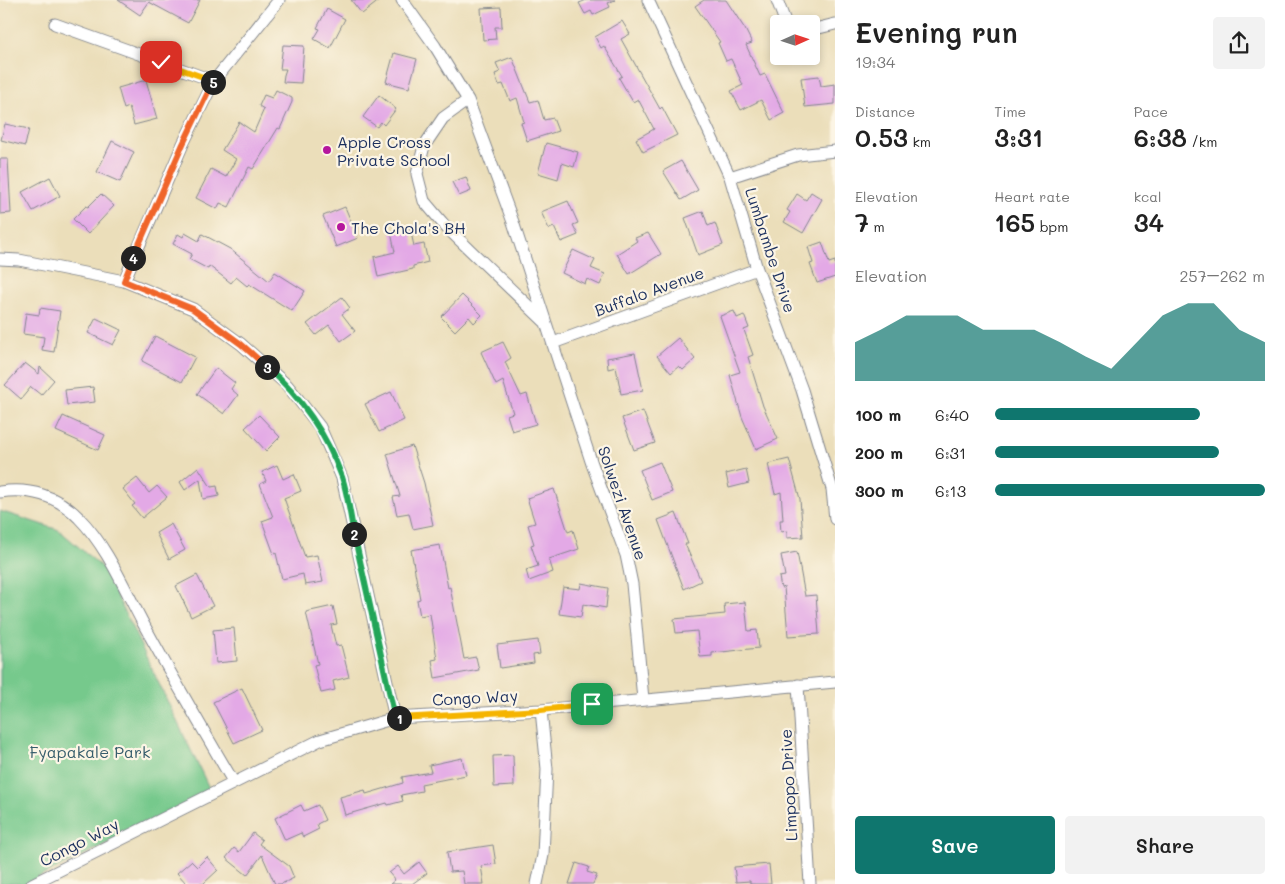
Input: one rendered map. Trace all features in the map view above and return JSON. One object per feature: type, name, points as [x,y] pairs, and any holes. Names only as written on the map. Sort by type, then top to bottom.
[{"type":"street","points":[[124,281],[183,144],[214,81],[279,0]]},
{"type":"street","name":"Solwezi Avenue","points":[[402,0],[435,46],[468,100],[513,222],[592,464],[630,570],[643,700]]},
{"type":"street","name":"Lumbambe Drive","points":[[648,0],[730,178],[757,269],[802,390],[832,488],[835,519]]},
{"type":"street","points":[[777,0],[783,15]]},
{"type":"street","points":[[55,24],[214,81]]},
{"type":"street","points":[[820,28],[835,24]]},
{"type":"street","name":"Solwezi Avenue","points":[[468,100],[443,118],[424,146],[417,174],[424,201],[446,227],[546,323]]},
{"type":"street","points":[[730,178],[798,154],[835,151]]},
{"type":"street","points":[[0,258],[124,281],[193,309],[241,344],[287,385],[320,427],[342,478],[395,718]]},
{"type":"street","name":"Buffalo Avenue","points":[[553,343],[757,269]]},
{"type":"street","points":[[0,492],[33,491],[57,500],[79,518],[100,545],[168,669],[234,783]]},
{"type":"street","name":"Congo Way","points":[[32,884],[320,740],[395,718],[541,710],[835,682]]},
{"type":"street","name":"Limpopo Drive","points":[[798,685],[810,884]]},
{"type":"street","points":[[537,884],[543,855],[548,769],[541,710]]},
{"type":"green space","name":"Fyapakale Park","points":[[0,511],[59,530],[104,569],[211,792],[25,884],[0,884]]},
{"type":"building","points":[[118,0],[200,0],[188,23],[149,2],[140,15]]},
{"type":"building","points":[[351,0],[380,0],[362,14]]},
{"type":"building","points":[[587,0],[615,0],[608,3],[610,7],[593,15],[591,11],[585,14],[579,3]]},
{"type":"building","points":[[704,0],[726,0],[752,43],[746,45],[760,76],[765,74],[784,113],[771,120],[761,100],[741,110],[731,91],[743,85],[731,59],[726,61],[718,43],[720,42],[695,6]]},
{"type":"building","points":[[501,7],[502,27],[495,27],[496,39],[483,40],[481,8]]},
{"type":"building","points":[[327,9],[345,19],[330,48],[314,39],[320,29],[317,28]]},
{"type":"building","points":[[622,21],[630,34],[621,39],[660,109],[662,107],[677,135],[643,152],[636,139],[654,129],[638,99],[633,102],[619,78],[622,76],[604,46],[601,48],[595,37]]},
{"type":"building","points":[[283,45],[304,46],[301,83],[283,82],[286,69],[280,69]]},
{"type":"building","points":[[394,53],[417,59],[409,88],[386,82]]},
{"type":"building","points":[[512,57],[530,102],[538,100],[544,120],[553,118],[558,131],[527,141],[521,123],[524,122],[517,98],[510,101],[503,84],[499,85],[495,74],[500,72],[496,63]]},
{"type":"building","points":[[819,76],[821,86],[835,84],[835,104],[805,107],[801,78]]},
{"type":"building","points":[[146,80],[157,119],[134,125],[129,107],[124,109],[118,88]]},
{"type":"building","points":[[276,90],[292,98],[292,102],[280,129],[278,128],[253,169],[249,167],[229,207],[220,203],[217,209],[196,198],[211,169],[226,177],[236,159],[222,150],[239,122],[254,132],[264,109],[259,106],[264,95],[272,98]]},
{"type":"building","points":[[379,95],[396,109],[384,125],[381,122],[377,127],[363,117]]},
{"type":"building","points":[[5,124],[29,129],[25,146],[1,140]]},
{"type":"building","points":[[112,141],[134,152],[120,182],[97,172]]},
{"type":"building","points":[[546,143],[578,152],[574,167],[562,163],[558,179],[538,173]]},
{"type":"building","points":[[0,159],[8,159],[11,213],[0,214]]},
{"type":"building","points":[[681,161],[698,190],[681,200],[663,171]]},
{"type":"building","points":[[50,177],[60,196],[33,211],[22,192]]},
{"type":"building","points":[[466,177],[471,191],[459,196],[452,182]]},
{"type":"building","points":[[811,192],[822,199],[803,233],[784,222],[790,212],[787,210],[797,194],[806,200]]},
{"type":"building","points":[[101,194],[114,206],[88,234],[73,219]]},
{"type":"building","points":[[568,201],[578,223],[573,225],[578,235],[561,242],[554,227],[549,229],[541,212]]},
{"type":"building","name":"The Chola's BH","points":[[345,207],[358,238],[336,247],[323,216]]},
{"type":"building","points":[[703,211],[708,226],[715,223],[723,245],[698,255],[685,218]]},
{"type":"building","points":[[410,228],[414,246],[424,244],[428,262],[413,266],[413,269],[378,277],[374,257],[395,252],[391,232]]},
{"type":"building","points":[[185,233],[199,241],[202,234],[230,249],[269,281],[275,272],[305,291],[292,311],[249,284],[247,286],[236,277],[231,283],[209,266],[208,269],[189,259],[192,254],[173,244],[178,234],[183,237]]},
{"type":"building","points":[[648,233],[661,254],[629,274],[617,254],[637,241],[635,238]]},
{"type":"building","points":[[822,242],[829,263],[835,261],[835,277],[817,283],[810,264],[813,263],[808,247]]},
{"type":"building","points":[[573,250],[595,260],[591,268],[605,274],[600,285],[587,279],[585,284],[562,273]]},
{"type":"building","points":[[462,295],[482,315],[474,323],[469,317],[455,331],[441,317]]},
{"type":"building","points":[[342,297],[350,308],[342,314],[355,331],[341,341],[329,325],[316,335],[307,324]]},
{"type":"building","points":[[40,308],[60,311],[54,352],[42,350],[44,337],[23,334],[26,313],[39,315]]},
{"type":"building","points":[[734,311],[737,318],[744,315],[749,328],[744,330],[753,355],[748,357],[763,406],[778,439],[756,449],[742,417],[730,375],[740,372],[720,316]]},
{"type":"building","points":[[96,318],[121,330],[113,345],[88,333]]},
{"type":"building","points":[[155,336],[195,357],[182,382],[142,361]]},
{"type":"building","points":[[678,338],[695,359],[683,370],[679,366],[671,373],[657,356]]},
{"type":"building","points":[[503,342],[511,358],[505,362],[521,396],[527,394],[536,424],[512,431],[507,415],[513,413],[503,381],[496,385],[481,352]]},
{"type":"building","points":[[635,353],[643,390],[621,394],[616,367],[608,369],[607,358]]},
{"type":"building","points":[[25,363],[39,374],[40,367],[54,380],[41,395],[31,387],[21,399],[5,385]]},
{"type":"building","points":[[216,368],[235,383],[231,389],[238,395],[224,414],[197,394]]},
{"type":"building","points":[[93,387],[95,402],[67,405],[65,390]]},
{"type":"building","points":[[391,392],[404,420],[379,432],[365,404]]},
{"type":"building","points":[[643,411],[655,443],[634,450],[622,418]]},
{"type":"building","points":[[259,415],[280,437],[266,451],[245,428]]},
{"type":"building","points":[[63,416],[105,435],[98,450],[56,431]]},
{"type":"building","points":[[412,446],[424,483],[433,525],[413,529],[409,513],[397,515],[393,497],[400,496],[387,454]]},
{"type":"building","points":[[789,459],[800,499],[803,537],[787,538],[787,531],[781,532],[780,520],[783,520],[781,492],[775,494],[768,464]]},
{"type":"building","points":[[660,462],[672,492],[652,500],[640,470]]},
{"type":"building","points":[[277,465],[283,479],[294,474],[301,491],[284,498],[305,557],[317,555],[323,582],[305,585],[303,574],[282,579],[276,553],[274,554],[262,521],[273,517],[260,484],[266,481],[262,472]]},
{"type":"building","points":[[198,467],[211,487],[217,486],[219,496],[203,499],[200,479],[185,490],[180,482]]},
{"type":"building","points":[[746,469],[749,483],[729,488],[726,474]]},
{"type":"building","points":[[137,478],[149,493],[157,486],[167,497],[142,518],[132,506],[135,504],[123,489]]},
{"type":"building","points":[[554,489],[568,532],[573,530],[579,549],[549,559],[553,572],[529,581],[526,570],[538,566],[531,545],[534,544],[528,525],[535,523],[527,498]]},
{"type":"building","points":[[676,513],[688,544],[685,544],[701,581],[684,589],[658,520]]},
{"type":"building","points":[[171,524],[185,550],[169,559],[156,533]]},
{"type":"building","points":[[440,545],[464,659],[476,657],[479,670],[435,678],[432,660],[437,659],[430,614],[420,616],[417,600],[420,599],[411,550]]},
{"type":"building","points":[[797,552],[805,596],[816,595],[819,634],[788,636],[784,587],[781,588],[779,577],[785,576],[781,555]]},
{"type":"building","points":[[197,575],[213,606],[191,617],[176,586]]},
{"type":"building","points":[[581,583],[608,588],[606,608],[583,604],[581,617],[559,614],[563,587],[580,589]]},
{"type":"building","points":[[745,602],[748,631],[757,630],[759,648],[712,653],[712,656],[700,657],[697,631],[676,633],[674,619],[725,614],[724,604]]},
{"type":"building","points":[[333,606],[337,624],[331,625],[336,646],[341,645],[349,677],[333,681],[335,690],[321,693],[314,665],[318,664],[306,612]]},
{"type":"building","points":[[234,628],[237,661],[216,663],[213,630]]},
{"type":"building","points":[[538,640],[540,654],[533,655],[534,663],[500,668],[497,645]]},
{"type":"building","points":[[242,688],[262,730],[234,743],[213,702]]},
{"type":"building","points":[[513,755],[514,786],[494,787],[493,756]]},
{"type":"building","points":[[462,758],[466,775],[421,784],[422,791],[401,795],[403,801],[388,805],[387,803],[345,815],[340,797],[365,790],[366,794],[403,783],[402,777],[431,772],[429,765]]},
{"type":"building","points":[[301,805],[304,811],[318,805],[325,820],[317,824],[319,829],[303,837],[301,833],[285,840],[275,818]]},
{"type":"building","points":[[253,833],[262,840],[259,844],[289,866],[294,878],[281,884],[275,884],[262,855],[247,875],[226,858],[234,848],[239,852]]},
{"type":"building","points":[[493,845],[496,864],[481,866],[484,884],[464,884],[462,871],[450,872],[447,852]]},
{"type":"building","points":[[207,857],[218,870],[203,884],[187,884],[177,873],[191,861],[197,867]]},
{"type":"building","points":[[419,862],[427,873],[412,884],[390,884],[395,880],[389,873],[398,866],[404,874]]},
{"type":"building","points":[[576,863],[589,867],[587,872],[597,875],[593,884],[569,884]]},
{"type":"building","points":[[769,864],[771,884],[750,884],[750,881],[736,882],[734,867]]},
{"type":"place","name":"Apple Cross Private School","points":[[327,150]]},
{"type":"place","name":"The Chola's BH","points":[[341,227]]},
{"type":"route","points":[[161,62],[214,81],[183,144],[124,281],[193,309],[241,344],[287,385],[320,427],[342,478],[395,718],[541,710],[592,704]]}]
